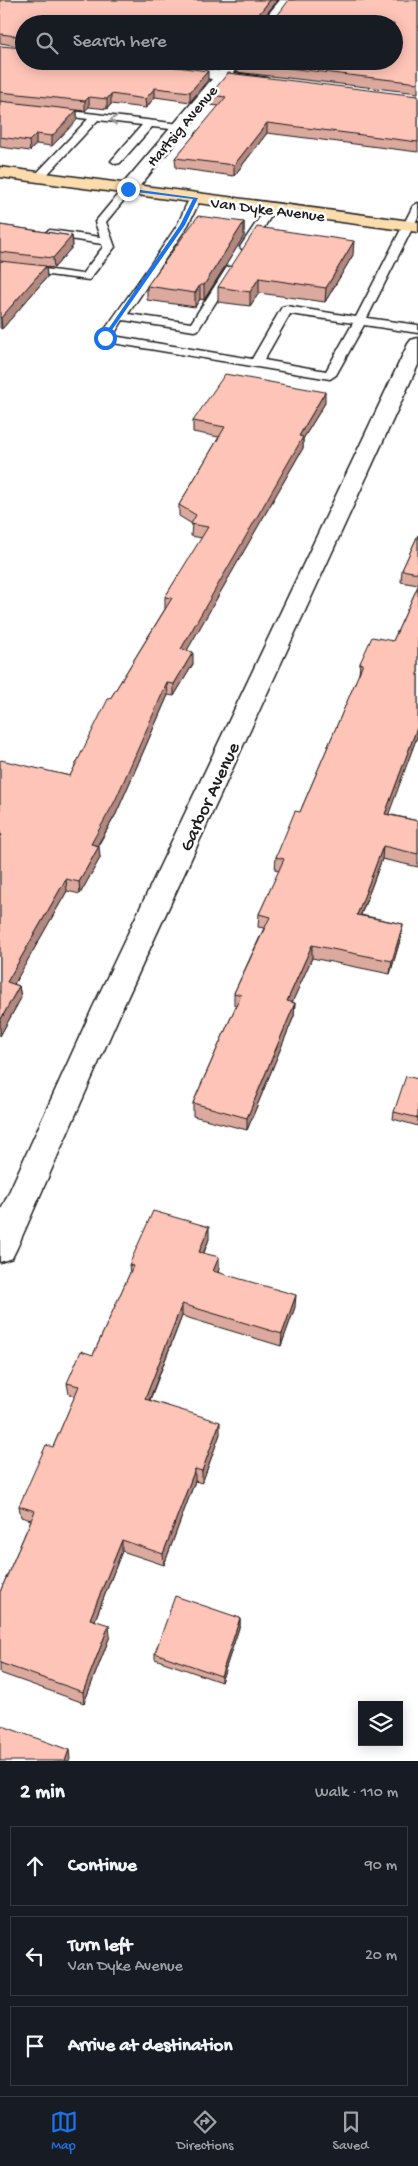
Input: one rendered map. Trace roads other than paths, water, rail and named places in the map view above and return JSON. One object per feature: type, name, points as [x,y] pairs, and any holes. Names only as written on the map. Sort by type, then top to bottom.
[{"type":"main road","name":"Van Dyke Avenue","points":[[0,172],[413,226]]},
{"type":"street","points":[[274,15],[287,0]]},
{"type":"street","points":[[173,70],[280,83]]},
{"type":"street","name":"Hartsig Avenue","points":[[128,189],[228,70]]},
{"type":"street","name":"Garbor Avenue","points":[[0,1248],[108,1007],[418,344]]},
{"type":"lane","points":[[47,112],[180,128]]},
{"type":"lane","points":[[39,177],[95,117]]},
{"type":"lane","points":[[116,161],[149,124]]},
{"type":"lane","points":[[0,266],[85,278],[109,247],[100,222],[128,189]]},
{"type":"lane","points":[[196,198],[182,225],[105,338],[330,375],[413,226],[418,206]]},
{"type":"lane","points":[[119,316],[194,327],[272,208]]},
{"type":"lane","points":[[39,232],[107,241]]},
{"type":"lane","points":[[256,363],[286,310],[418,329]]}]
